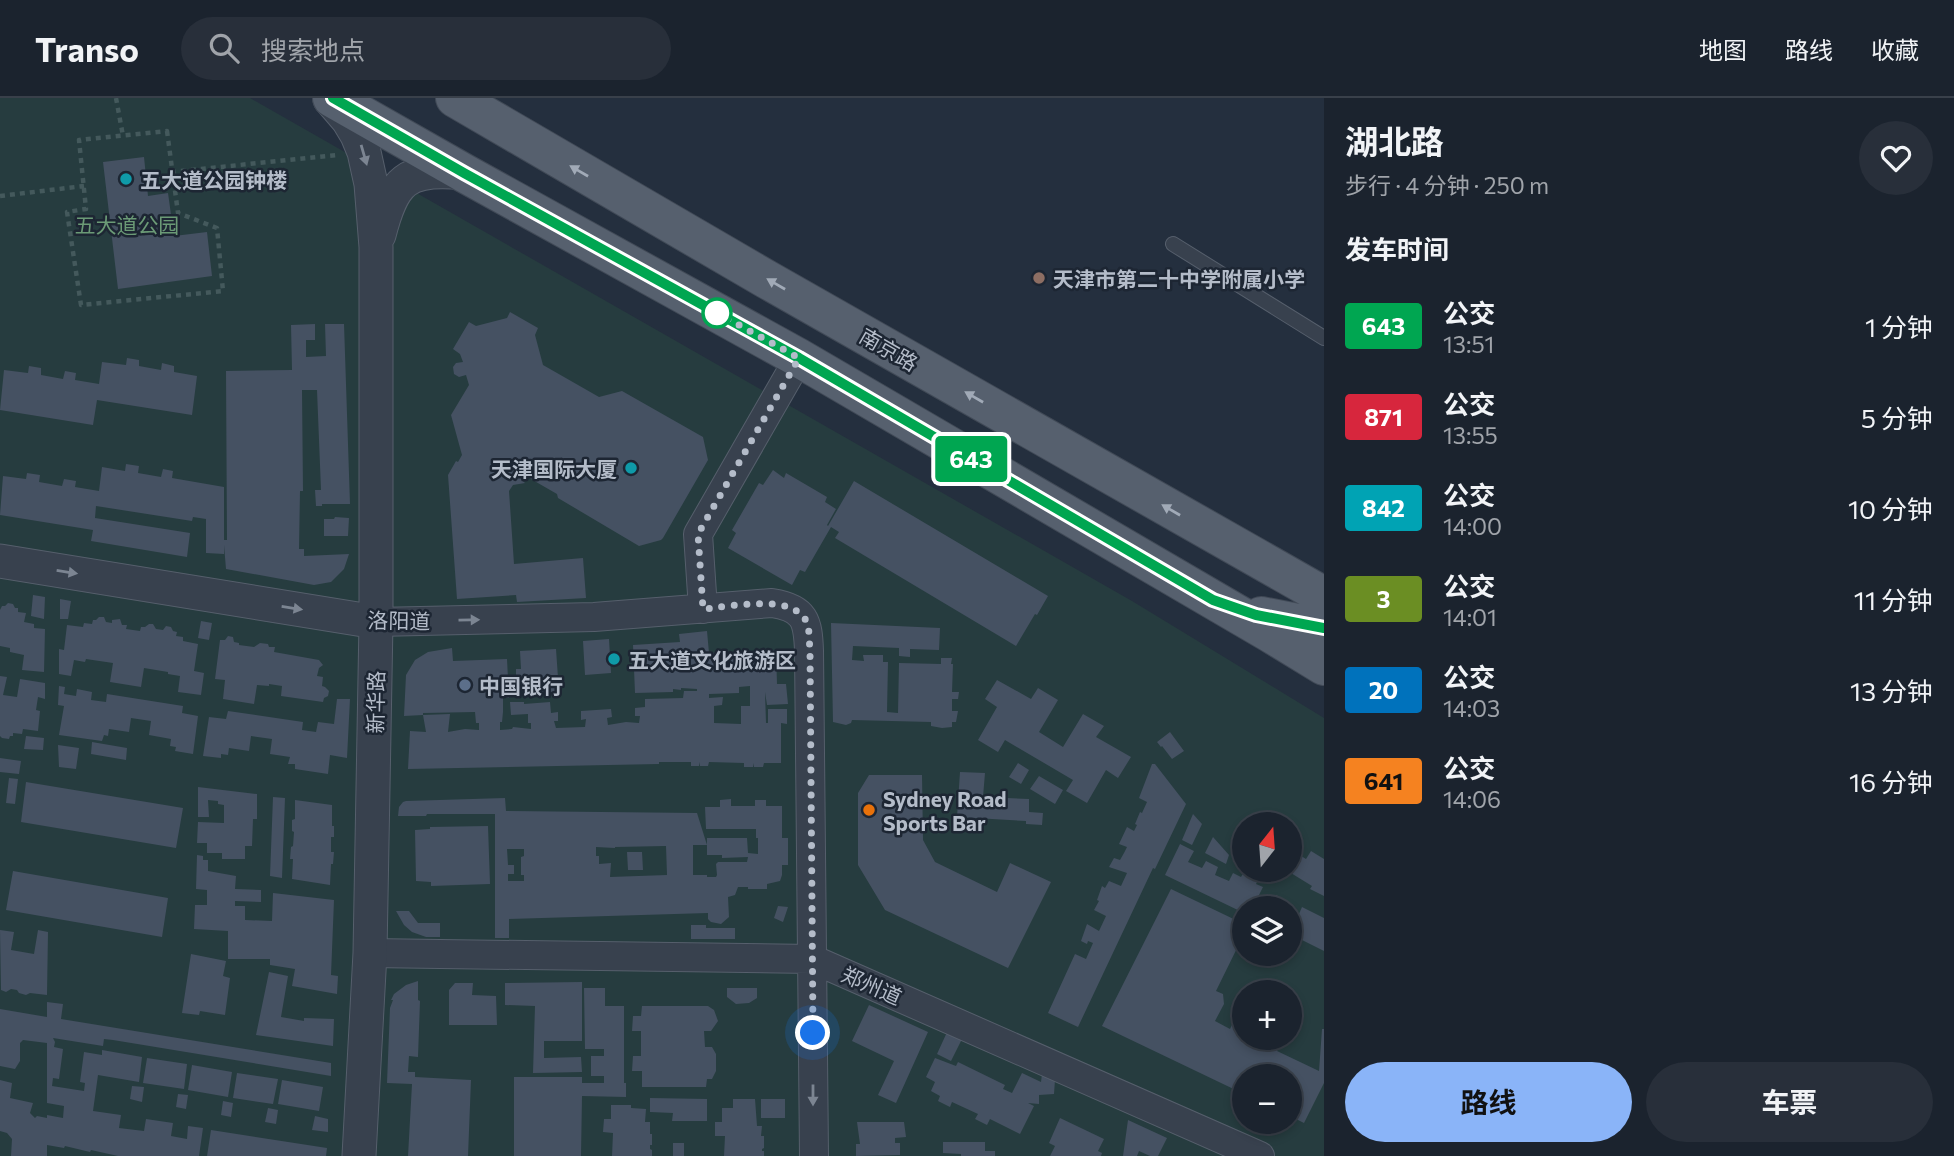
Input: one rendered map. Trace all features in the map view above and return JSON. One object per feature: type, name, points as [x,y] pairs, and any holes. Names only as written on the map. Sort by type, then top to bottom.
[{"type":"main road","points":[[331,98],[799,358],[1213,600],[1256,615],[1324,666]]},
{"type":"main road","name":"南京路","points":[[461,101],[1231,544],[1277,557],[1318,581]]},
{"type":"main road","points":[[1274,626],[1318,581]]},
{"type":"main road","points":[[1274,626],[1324,628]]},
{"type":"street","name":"新华路","points":[[331,98],[348,120],[364,152],[371,184],[376,247],[376,622],[370,953],[359,1156]]},
{"type":"street","name":"新华路","points":[[376,247],[385,211],[393,194],[403,182],[413,175],[430,171],[464,173]]},
{"type":"street","points":[[703,609],[698,534],[799,358]]},
{"type":"street","name":"洛阳道","points":[[0,561],[376,622],[594,617],[772,603],[787,606],[800,613],[807,622],[810,651],[812,958]]},
{"type":"street","name":"郑州道","points":[[370,953],[812,958],[1260,1156]]},
{"type":"street","points":[[812,958],[814,1156]]},
{"type":"lane","points":[[1173,244],[1324,338]]},
{"type":"path","points":[[116,98],[123,136]]},
{"type":"path","points":[[167,131],[178,214],[217,228],[223,292],[81,305],[67,212],[86,208],[79,140],[123,136],[167,131]]},
{"type":"path","points":[[171,172],[364,152]]},
{"type":"path","points":[[0,196],[84,186]]},
{"type":"green space","name":"五大道文化旅游区","points":[[0,98],[250,98],[1132,601],[1324,718],[1324,1156],[0,1156]]},
{"type":"building","points":[[144,157],[148,196],[168,193],[174,236],[207,232],[212,276],[118,289],[103,162]]},
{"type":"building","points":[[510,312],[538,328],[535,335],[543,365],[599,397],[622,391],[703,437],[708,460],[663,538],[639,546],[524,475],[522,480],[525,483],[513,485],[509,491],[514,564],[583,558],[586,598],[517,602],[516,595],[457,599],[448,475],[462,455],[451,415],[469,385],[466,375],[459,377],[454,374],[453,367],[456,363],[463,362],[460,354],[453,349],[469,322],[476,326],[507,318]]},
{"type":"building","points":[[315,324],[315,340],[306,340],[306,357],[326,356],[325,324],[344,324],[350,504],[316,506],[315,490],[321,490],[317,390],[302,390],[303,491],[300,491],[299,549],[304,549],[304,556],[349,554],[344,569],[331,582],[314,585],[226,569],[224,545],[224,554],[206,553],[206,519],[193,517],[192,521],[96,506],[95,518],[190,533],[187,557],[91,541],[93,530],[0,515],[3,476],[26,479],[27,473],[40,475],[39,482],[62,486],[64,479],[76,481],[75,487],[99,491],[102,467],[125,471],[126,464],[139,466],[138,473],[161,477],[163,469],[173,471],[172,478],[224,487],[224,540],[227,540],[226,371],[292,370],[291,325]]},
{"type":"building","points":[[127,358],[139,360],[139,366],[161,370],[162,363],[174,366],[174,372],[197,376],[192,415],[97,400],[93,425],[0,410],[4,370],[28,373],[29,366],[41,368],[41,375],[63,379],[65,371],[76,373],[75,380],[99,384],[102,362],[126,365]]},
{"type":"building","points":[[773,470],[784,478],[786,473],[827,497],[825,502],[836,509],[828,526],[854,481],[1048,596],[1016,646],[835,538],[839,532],[831,527],[805,572],[800,570],[792,585],[728,548],[736,533],[732,530],[759,483],[763,485]]},
{"type":"building","points":[[349,518],[348,536],[324,536],[324,519]]},
{"type":"building","points":[[33,595],[45,597],[44,619],[31,616]]},
{"type":"building","points":[[60,599],[71,601],[68,619],[60,619]]},
{"type":"building","points":[[8,603],[18,608],[18,612],[26,613],[24,622],[34,624],[34,628],[45,629],[44,672],[22,670],[24,655],[10,652],[10,648],[0,646],[0,610]]},
{"type":"building","points":[[99,617],[112,623],[112,620],[120,619],[122,625],[127,625],[126,629],[140,631],[141,627],[149,624],[163,630],[166,626],[171,627],[177,632],[176,636],[183,637],[183,641],[198,644],[194,671],[204,673],[201,695],[178,692],[180,676],[144,668],[141,687],[110,682],[113,663],[86,659],[85,662],[74,660],[71,676],[59,674],[59,649],[64,650],[67,625],[83,627],[84,623],[92,624],[93,620]]},
{"type":"building","points":[[201,621],[212,623],[209,640],[198,638]]},
{"type":"building","points":[[831,623],[940,628],[939,650],[910,649],[910,657],[899,656],[899,648],[853,646],[852,660],[864,661],[863,655],[883,655],[883,662],[888,662],[887,712],[898,713],[899,663],[941,664],[941,658],[952,658],[952,692],[959,692],[958,699],[952,699],[952,711],[958,711],[952,727],[931,726],[931,722],[852,720],[846,725],[833,722]]},
{"type":"building","points":[[707,631],[709,653],[776,650],[777,684],[786,684],[788,704],[767,705],[765,692],[766,723],[768,709],[787,709],[787,724],[781,723],[781,763],[764,763],[763,767],[754,767],[753,763],[753,767],[744,767],[744,763],[709,762],[708,766],[700,766],[700,762],[699,766],[691,766],[691,762],[659,762],[408,769],[410,731],[426,732],[423,715],[404,716],[406,675],[415,660],[428,652],[452,648],[453,661],[507,659],[509,698],[503,696],[500,730],[513,727],[531,729],[528,714],[511,715],[510,702],[550,702],[551,713],[558,712],[558,721],[554,721],[556,728],[585,727],[586,719],[581,720],[581,711],[611,709],[612,717],[607,718],[608,725],[639,723],[640,716],[635,716],[635,708],[645,707],[645,699],[683,698],[684,691],[697,691],[681,688],[673,689],[673,692],[635,693],[633,645],[680,642],[679,634]],"holes":[[[750,686],[750,706],[741,706],[741,724],[714,723],[714,706],[722,705],[723,697],[709,698],[709,694],[739,693],[739,687]],[[475,712],[479,730],[448,732],[450,714],[423,713]]]},
{"type":"building","points":[[228,636],[233,637],[234,642],[239,645],[254,647],[260,643],[268,644],[269,647],[275,647],[274,652],[319,660],[323,665],[317,676],[323,677],[322,686],[329,691],[328,696],[323,702],[281,696],[282,686],[269,684],[257,685],[254,704],[223,699],[225,680],[215,679],[220,640],[225,640]]},
{"type":"building","points":[[609,639],[611,673],[585,675],[583,641]]},
{"type":"building","points":[[556,649],[559,692],[524,693],[524,687],[516,687],[516,669],[521,669],[520,651]]},
{"type":"building","points":[[0,676],[7,677],[3,695],[17,697],[20,679],[45,683],[45,699],[38,697],[36,710],[40,711],[38,731],[23,729],[22,734],[13,733],[9,739],[0,736]]},
{"type":"building","points":[[997,680],[1031,699],[1038,688],[1058,700],[1039,732],[1063,747],[1083,714],[1104,726],[1096,737],[1131,757],[1118,778],[1106,770],[1087,803],[1066,791],[1073,780],[1005,740],[998,752],[978,740],[997,707],[985,699]]},
{"type":"building","points":[[59,686],[65,687],[64,694],[76,696],[77,689],[92,692],[91,700],[106,702],[107,694],[183,706],[182,713],[198,716],[193,754],[175,751],[176,747],[170,746],[171,739],[149,735],[151,721],[131,718],[129,732],[109,729],[108,736],[104,735],[102,741],[59,735],[64,706],[58,705]]},
{"type":"building","points":[[337,699],[350,699],[347,758],[330,755],[328,774],[295,769],[295,764],[288,764],[290,757],[270,754],[272,739],[251,736],[249,751],[229,748],[228,755],[221,754],[221,758],[203,756],[209,717],[226,719],[228,711],[303,722],[302,730],[316,732],[318,722],[334,724]]},
{"type":"building","points":[[1170,732],[1184,751],[1172,759],[1157,742]]},
{"type":"building","points":[[26,736],[44,738],[43,750],[24,749]]},
{"type":"building","points":[[92,742],[127,748],[126,760],[91,754]]},
{"type":"building","points":[[58,745],[79,748],[76,769],[59,767]]},
{"type":"building","points":[[0,758],[21,761],[19,774],[0,772]]},
{"type":"building","points":[[1018,763],[1029,770],[1021,784],[1009,777]]},
{"type":"building","points":[[1152,764],[1155,764],[1186,804],[1078,1027],[1048,1013],[1075,954],[1086,959],[1093,943],[1081,941],[1087,924],[1099,931],[1106,916],[1094,910],[1102,886],[1105,888],[1109,881],[1121,886],[1127,873],[1109,867],[1114,858],[1120,860],[1127,847],[1119,844],[1127,827],[1134,831],[1140,812],[1142,813],[1147,802],[1139,798]]},
{"type":"building","points":[[960,772],[985,773],[983,797],[1029,799],[1029,812],[1043,813],[1042,825],[1026,824],[1026,821],[957,817]]},
{"type":"building","points":[[869,775],[922,775],[923,840],[935,862],[997,892],[1010,863],[1051,882],[1008,968],[885,910],[858,865],[858,793]]},
{"type":"building","points":[[1039,776],[1063,790],[1055,804],[1030,789]]},
{"type":"building","points":[[9,778],[18,779],[15,804],[6,803]]},
{"type":"building","points":[[26,782],[183,808],[176,848],[21,822]]},
{"type":"building","points":[[198,787],[257,794],[257,819],[253,819],[252,846],[245,846],[245,859],[222,859],[222,853],[207,853],[207,843],[197,843],[198,822],[224,823],[224,805],[218,804],[218,801],[208,800],[209,817],[198,817]]},
{"type":"building","points":[[273,797],[285,798],[282,878],[270,876]]},
{"type":"building","points":[[505,798],[506,811],[697,813],[707,845],[707,838],[747,838],[748,853],[758,854],[756,829],[706,829],[705,807],[720,807],[720,800],[731,799],[731,806],[755,806],[755,800],[766,800],[766,806],[782,806],[782,838],[788,838],[788,865],[782,865],[780,881],[767,884],[767,889],[738,887],[735,895],[728,897],[729,917],[721,924],[711,922],[708,913],[509,919],[509,938],[495,938],[495,814],[398,816],[399,807],[406,801]],"holes":[[[693,845],[707,845],[707,855],[722,855],[722,858],[748,857],[747,862],[718,862],[716,877],[693,875]],[[666,846],[667,875],[610,877],[611,863],[599,864],[599,856],[596,856],[596,847]],[[507,849],[524,849],[524,856],[521,857],[521,875],[524,875],[524,881],[508,881],[508,874],[514,874],[514,865],[508,865]]]},
{"type":"building","points":[[295,800],[332,805],[334,837],[331,837],[331,852],[334,852],[330,885],[292,879],[293,859],[290,859]]},
{"type":"building","points":[[1193,814],[1202,824],[1192,845],[1182,840]]},
{"type":"building","points":[[488,826],[490,884],[431,886],[431,882],[416,881],[415,830],[430,827]]},
{"type":"building","points":[[1213,837],[1229,855],[1226,864],[1205,853]]},
{"type":"building","points":[[1180,844],[1194,851],[1188,862],[1202,868],[1206,861],[1218,867],[1215,875],[1229,881],[1232,875],[1232,882],[1257,882],[1256,884],[1263,887],[1261,896],[1232,896],[1232,907],[1165,875]]},
{"type":"building","points":[[1311,851],[1324,859],[1324,896],[1310,889],[1312,886],[1302,880],[1302,856],[1306,859]]},
{"type":"building","points":[[627,852],[642,852],[643,870],[628,870]]},
{"type":"building","points":[[197,855],[208,860],[208,871],[236,876],[235,889],[261,890],[261,902],[235,901],[235,906],[245,906],[245,920],[272,921],[273,893],[334,900],[331,975],[338,976],[337,994],[292,986],[295,969],[270,965],[270,959],[228,959],[228,931],[194,929],[195,905],[207,905],[207,890],[196,889]]},
{"type":"building","points":[[13,871],[168,898],[162,937],[6,910]]},
{"type":"building","points":[[1171,889],[1232,918],[1232,958],[1216,991],[1223,994],[1224,1004],[1215,1021],[1230,1029],[1232,1025],[1232,1050],[1277,1050],[1319,1071],[1324,1029],[1324,1083],[1304,1123],[1302,1064],[1232,1064],[1232,1088],[1102,1026]]},
{"type":"building","points":[[778,906],[788,907],[783,922],[774,918]]},
{"type":"building","points":[[1302,907],[1324,918],[1324,951],[1302,940]]},
{"type":"building","points":[[396,911],[409,911],[418,923],[440,923],[440,937],[426,937],[412,932],[404,925]]},
{"type":"building","points":[[691,925],[735,928],[735,939],[691,939]]},
{"type":"building","points":[[0,930],[14,932],[11,950],[34,954],[38,930],[48,932],[47,995],[26,995],[17,990],[1,990]]},
{"type":"building","points":[[191,954],[226,961],[223,976],[230,978],[225,1015],[200,1011],[199,1015],[182,1013]]},
{"type":"building","points":[[269,972],[288,976],[281,1017],[304,1021],[304,1018],[334,1019],[333,1046],[256,1035]]},
{"type":"building","points":[[418,981],[418,1057],[409,1056],[408,1072],[415,1072],[415,1077],[471,1080],[468,1156],[408,1156],[412,1084],[387,1083],[391,1000],[394,994],[406,985]]},
{"type":"building","points":[[582,982],[582,1041],[544,1041],[544,1058],[581,1057],[582,1072],[533,1073],[535,1006],[505,1005],[505,983]]},
{"type":"building","points":[[455,983],[473,983],[472,995],[496,996],[497,1025],[449,1025],[449,990]]},
{"type":"building","points":[[584,988],[605,988],[605,1006],[624,1006],[626,1097],[582,1096],[581,1156],[514,1156],[514,1077],[582,1077],[582,1083],[604,1083],[604,1076],[591,1076],[591,1056],[604,1056],[604,1049],[585,1049]]},
{"type":"building","points":[[727,988],[757,988],[757,998],[749,1003],[736,1004],[727,997]]},
{"type":"building","points":[[47,1002],[63,1004],[61,1019],[331,1063],[331,1076],[113,1040],[104,1039],[103,1046],[53,1038],[54,1047],[63,1049],[59,1079],[53,1078],[52,1086],[84,1091],[85,1083],[80,1082],[84,1052],[102,1055],[102,1050],[142,1057],[139,1082],[98,1075],[93,1111],[121,1115],[119,1128],[144,1131],[146,1119],[173,1123],[171,1136],[187,1139],[188,1126],[203,1128],[199,1156],[118,1156],[47,1145],[47,1156],[11,1156],[12,1139],[7,1133],[0,1131],[0,1080],[12,1083],[10,1098],[33,1103],[30,1113],[35,1118],[47,1118],[47,1115],[63,1118],[64,1106],[47,1103],[47,1043],[23,1040],[20,1043],[20,1061],[15,1069],[0,1066],[0,1009],[47,1017]]},
{"type":"building","points":[[869,1005],[928,1032],[896,1103],[878,1095],[894,1061],[852,1041]]},
{"type":"building","points":[[642,1006],[708,1006],[714,1010],[718,1021],[711,1031],[704,1031],[705,1047],[712,1047],[716,1054],[716,1071],[712,1079],[707,1079],[706,1087],[642,1087],[642,1071],[632,1071],[633,1056],[641,1056],[641,1031],[632,1031],[633,1016],[641,1016]]},
{"type":"building","points":[[948,1030],[963,1037],[951,1061],[937,1054]]},
{"type":"building","points":[[147,1058],[187,1064],[184,1089],[143,1083]]},
{"type":"building","points":[[935,1058],[956,1066],[958,1062],[1005,1085],[1003,1089],[1012,1093],[1022,1073],[1041,1082],[1042,1074],[1055,1080],[1054,1094],[1039,1095],[1039,1104],[1028,1103],[1034,1106],[1020,1134],[990,1119],[987,1125],[975,1119],[978,1114],[952,1102],[950,1107],[938,1101],[940,1096],[931,1091],[935,1082],[926,1077]]},
{"type":"building","points":[[192,1065],[232,1072],[228,1097],[188,1090]]},
{"type":"building","points":[[237,1073],[278,1079],[273,1104],[233,1098]]},
{"type":"building","points":[[282,1080],[323,1087],[319,1111],[278,1104]]},
{"type":"building","points":[[132,1086],[144,1087],[142,1102],[130,1099]]},
{"type":"building","points":[[178,1094],[188,1095],[186,1109],[176,1107]]},
{"type":"building","points":[[650,1098],[707,1099],[707,1121],[672,1121],[673,1113],[650,1112]]},
{"type":"building","points":[[733,1099],[755,1099],[757,1126],[762,1126],[761,1136],[764,1136],[764,1156],[724,1156],[725,1136],[715,1136],[715,1122],[722,1122],[722,1108],[733,1108]]},
{"type":"building","points":[[761,1099],[785,1099],[785,1118],[761,1118]]},
{"type":"building","points":[[223,1101],[233,1103],[231,1117],[221,1115]]},
{"type":"building","points":[[611,1105],[631,1105],[631,1108],[646,1109],[645,1122],[650,1122],[652,1134],[652,1156],[612,1156],[613,1133],[603,1132],[604,1119],[611,1119]]},
{"type":"building","points":[[268,1108],[278,1110],[276,1124],[265,1122]]},
{"type":"building","points":[[315,1116],[328,1119],[328,1132],[312,1130]]},
{"type":"building","points":[[1060,1118],[1104,1139],[1098,1151],[1102,1153],[1101,1156],[1050,1156],[1055,1146],[1049,1143]]},
{"type":"building","points":[[1128,1120],[1167,1138],[1158,1156],[1139,1151],[1137,1156],[1123,1156]]},
{"type":"building","points":[[857,1122],[904,1122],[906,1137],[895,1138],[895,1143],[900,1143],[900,1155],[856,1156],[856,1144],[860,1144]]},
{"type":"building","points":[[211,1130],[327,1148],[326,1156],[207,1156]]},
{"type":"building","points":[[943,1142],[985,1142],[985,1151],[995,1151],[995,1156],[943,1153]]},
{"type":"building","points":[[673,1143],[684,1143],[684,1156],[673,1156]]},
{"type":"bus line","name":"643","points":[[333,98],[799,358],[1213,600],[1256,615],[1324,628]]},
{"type":"place","name":"五大道公园钟楼","points":[[126,179]]},
{"type":"place","name":"天津市第二十中学附属小学","points":[[1039,278]]},
{"type":"place","name":"天津国际大厦","points":[[631,468]]},
{"type":"place","name":"五大道文化旅游区","points":[[614,659]]},
{"type":"place","name":"中国银行","points":[[465,685]]},
{"type":"place","name":"Sydney Road Sports Bar","points":[[869,810]]},
{"type":"route","points":[[717,313],[799,358],[698,534],[703,609],[772,603],[787,606],[800,613],[807,622],[810,651],[813,1033]]},
{"type":"park label","name":"五大道公园","points":[[127,224]]}]
